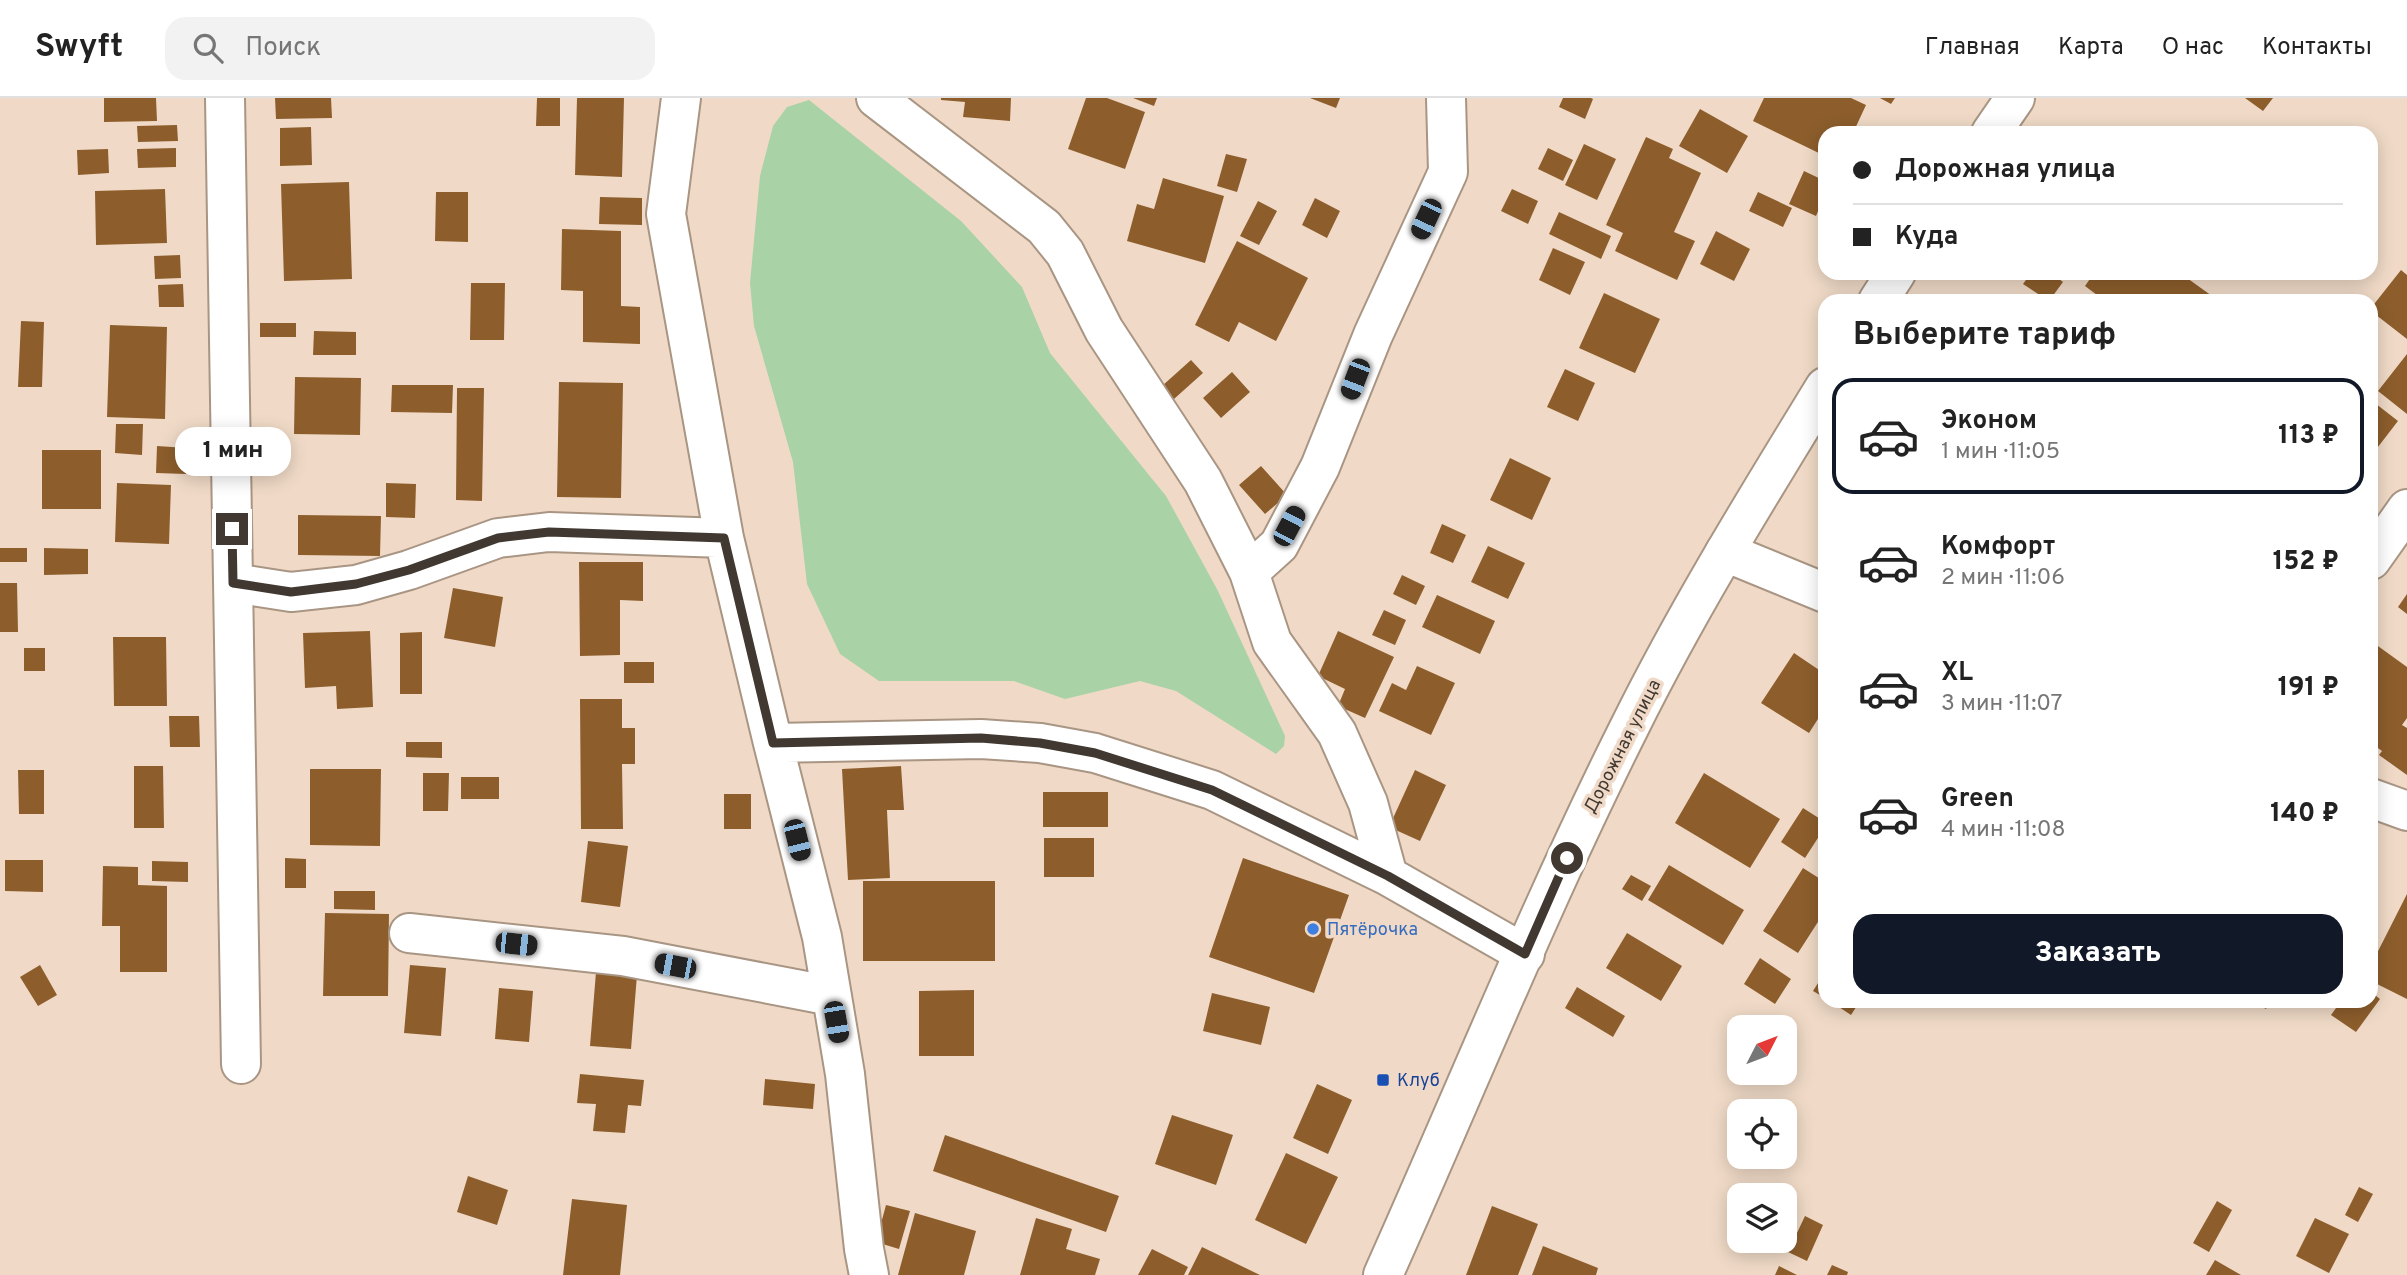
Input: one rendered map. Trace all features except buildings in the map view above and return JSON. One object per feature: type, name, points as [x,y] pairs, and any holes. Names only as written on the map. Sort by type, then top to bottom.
[{"type":"street","points":[[225,98],[241,1064]]},
{"type":"street","points":[[681,98],[666,214],[724,538],[822,937],[845,1074],[869,1275]]},
{"type":"street","points":[[876,98],[1044,228],[1065,253],[1104,330],[1203,481],[1249,572],[1272,642],[1337,733],[1368,803],[1388,876]]},
{"type":"street","points":[[1249,572],[1279,545],[1320,467],[1373,335],[1448,172],[1446,98]]},
{"type":"street","points":[[1996,126],[2015,98]]},
{"type":"street","name":"Дорожная улица","points":[[1383,1275],[1577,834],[1631,723],[1725,552],[1818,399]]},
{"type":"street","points":[[2378,550],[2407,509]]},
{"type":"street","points":[[233,583],[291,592],[356,584],[409,570],[498,538],[549,532],[724,538]]},
{"type":"street","points":[[1725,552],[1818,590]]},
{"type":"street","points":[[773,743],[981,738],[1040,743],[1095,753],[1212,790],[1388,876],[1525,954]]},
{"type":"street","points":[[2378,801],[2407,811]]},
{"type":"street","points":[[410,933],[623,956],[832,996]]},
{"type":"green space","points":[[809,100],[961,221],[1022,287],[1050,353],[1166,496],[1217,589],[1285,736],[1284,746],[1276,754],[1176,691],[1140,681],[1065,699],[1014,681],[879,681],[840,654],[807,584],[793,462],[754,326],[750,283],[760,176],[773,126],[787,107]]},
{"type":"place","name":"Пятёрочка","points":[[1313,929]]},
{"type":"place","name":"Клуб","points":[[1383,1080]]},
{"type":"route","points":[[232,529],[233,583],[291,592],[356,584],[409,570],[498,538],[549,532],[724,538],[773,743],[981,738],[1040,743],[1095,753],[1212,790],[1388,876],[1525,954],[1567,858]]}]
